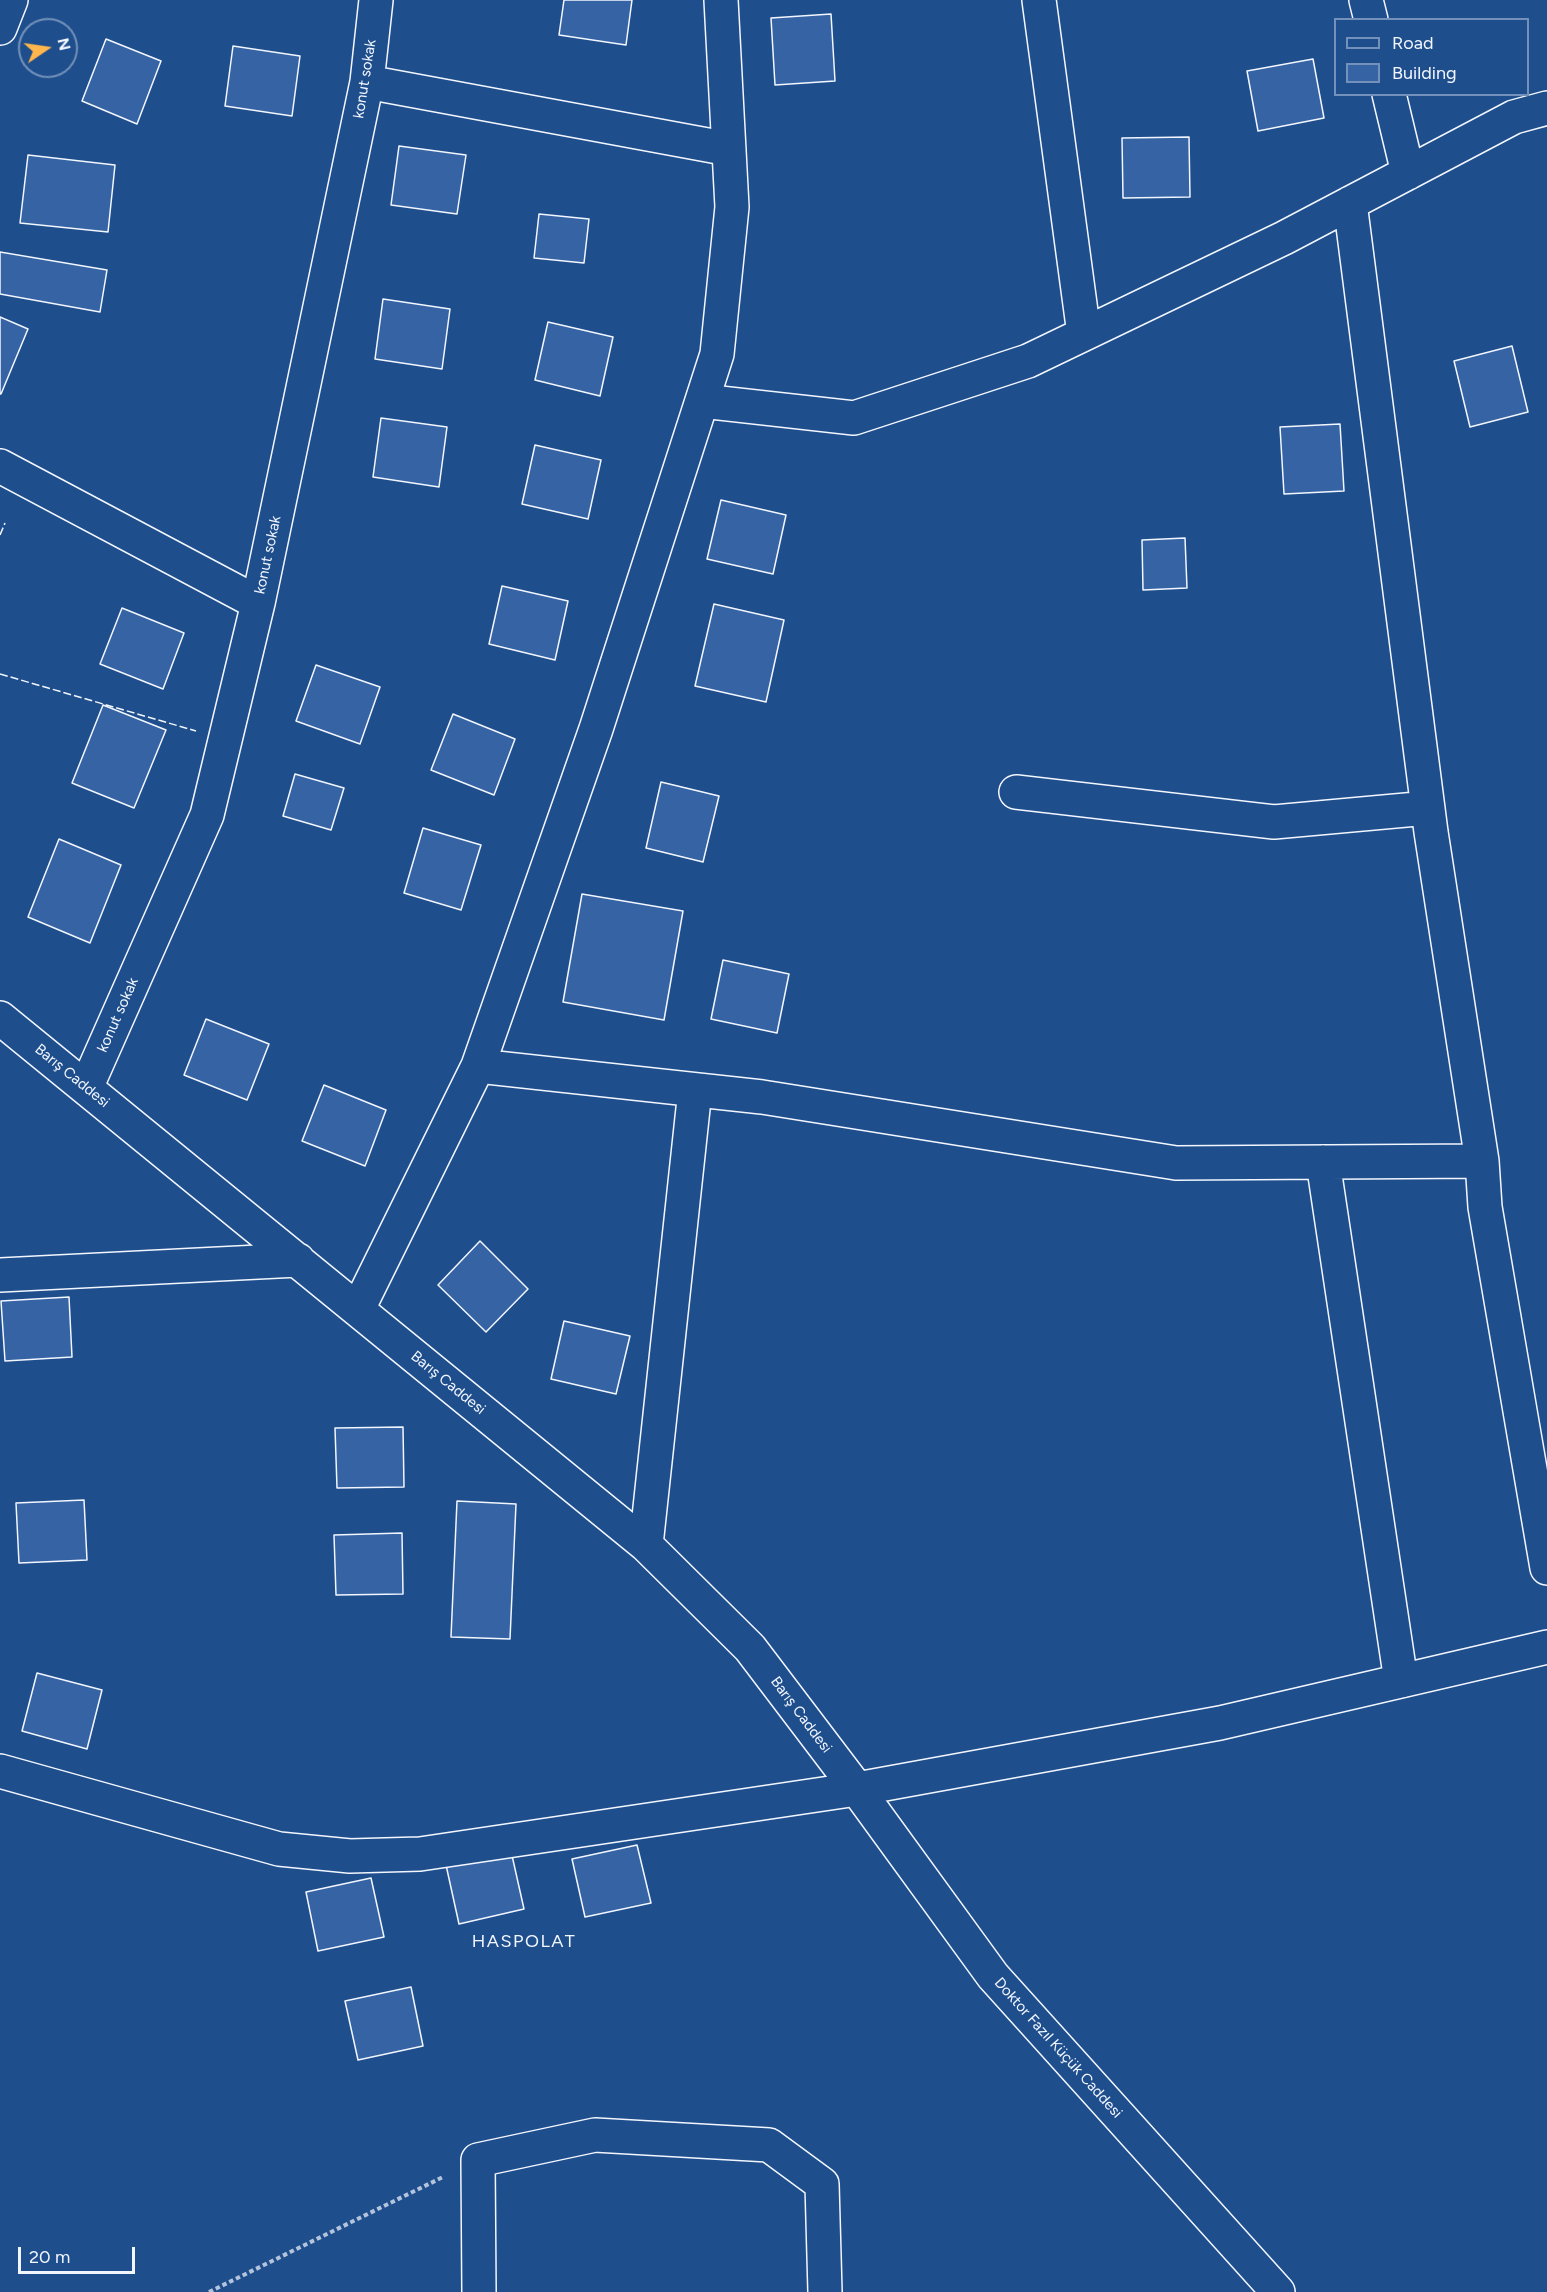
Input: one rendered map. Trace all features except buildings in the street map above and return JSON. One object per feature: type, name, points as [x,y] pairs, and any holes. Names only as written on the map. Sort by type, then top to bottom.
[{"type":"street","points":[[0,28],[11,0]]},
{"type":"street","name":"konut sokak","points":[[86,1088],[207,815],[258,603],[367,82],[376,0]]},
{"type":"street","points":[[358,1309],[478,1066],[596,729],[717,354],[732,207],[721,0]]},
{"type":"street","points":[[1039,0],[1084,334]]},
{"type":"street","points":[[1366,0],[1370,18]]},
{"type":"street","points":[[367,82],[729,149]]},
{"type":"street","points":[[1389,96],[1408,173]]},
{"type":"street","points":[[702,401],[854,418],[1028,361],[1350,203],[1514,117],[1547,108]]},
{"type":"street","points":[[1350,203],[1428,808],[1482,1161],[1485,1207],[1547,1568]]},
{"type":"street","points":[[0,466],[258,603]]},
{"type":"street","points":[[1016,792],[1274,822],[1428,808]]},
{"type":"street","name":"Barış Caddesi","points":[[0,1018],[646,1545],[750,1648],[857,1788]]},
{"type":"street","points":[[478,1066],[762,1097],[1176,1163],[1482,1161]]},
{"type":"street","points":[[646,1545],[695,1090]]},
{"type":"street","points":[[1323,1162],[1401,1681]]},
{"type":"street","points":[[0,1275],[298,1260]]},
{"type":"street","points":[[0,1771],[279,1849],[350,1856],[420,1854],[857,1788],[1220,1723],[1547,1647]]},
{"type":"street","name":"Doktor Fazıl Küçük Caddesi","points":[[857,1788],[993,1976],[1278,2292]]},
{"type":"street","points":[[479,2292],[478,2160],[595,2135],[769,2145],[822,2184],[825,2292]]},
{"type":"path","points":[[209,2292],[478,2160]]},
{"type":"fence","points":[[0,535],[5,523]]},
{"type":"fence","points":[[0,674],[196,731]]},
{"type":"district","name":"HASPOLAT","points":[[524,1942]]}]
